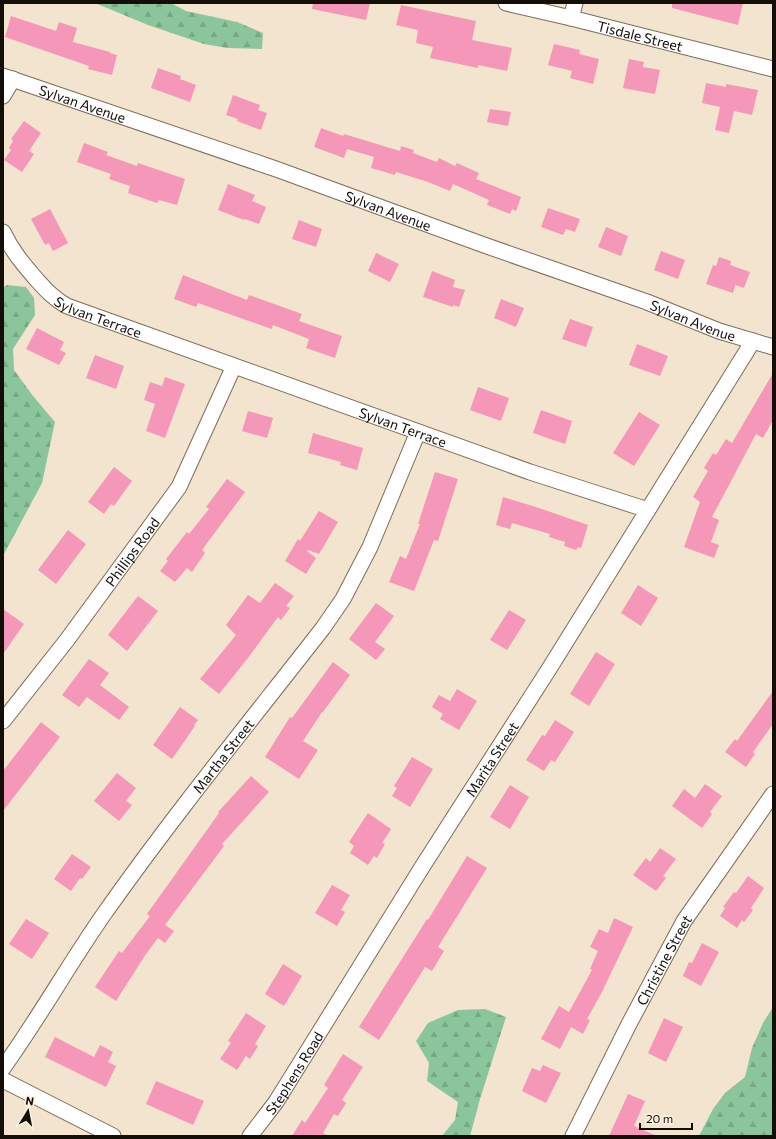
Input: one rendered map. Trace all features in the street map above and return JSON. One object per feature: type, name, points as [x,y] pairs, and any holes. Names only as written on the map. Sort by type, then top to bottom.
[{"type":"street","name":"Tisdale Street","points":[[506,3],[572,18],[773,69]]},
{"type":"street","points":[[572,18],[575,3]]},
{"type":"street","points":[[3,96],[8,78]]},
{"type":"street","name":"Sylvan Avenue","points":[[8,78],[276,169],[484,245],[647,302],[719,332],[773,348]]},
{"type":"street","name":"Sylvan Terrace","points":[[3,232],[19,260],[50,295],[59,302],[80,311],[530,472],[648,510]]},
{"type":"street","points":[[648,510],[753,342]]},
{"type":"street","name":"Phillips Road","points":[[3,721],[67,640],[179,487],[234,366]]},
{"type":"street","name":"Martha Street","points":[[3,1068],[103,915],[172,820],[314,640],[343,599],[370,547],[418,432]]},
{"type":"street","name":"Marita Street","points":[[334,1008],[424,864],[554,662],[648,510]]},
{"type":"street","name":"Christine Street","points":[[573,1136],[629,1024],[684,921],[773,794]]},
{"type":"street","name":"Stephens Road","points":[[250,1136],[276,1102],[334,1008]]},
{"type":"street","points":[[3,1080],[113,1136]]},
{"type":"green space","points":[[95,3],[171,3],[186,11],[237,22],[263,33],[262,49],[227,48],[204,44],[148,25]]},
{"type":"green space","points":[[7,285],[26,287],[34,298],[35,315],[13,349],[14,370],[55,422],[42,483],[3,556],[3,288]]},
{"type":"green space","points":[[773,1007],[773,1136],[699,1136],[713,1109],[725,1093],[745,1077],[752,1048],[763,1023]]},
{"type":"green space","points":[[485,1009],[506,1017],[470,1136],[442,1136],[455,1120],[458,1102],[427,1081],[429,1063],[416,1041],[428,1023],[458,1010]]},
{"type":"building","points":[[313,3],[370,3],[366,20],[312,9]]},
{"type":"building","points":[[672,3],[743,3],[738,25],[672,8]]},
{"type":"building","points":[[401,5],[476,21],[472,40],[512,48],[507,71],[478,65],[478,68],[430,58],[433,47],[416,43],[418,30],[396,25]]},
{"type":"building","points":[[11,16],[56,31],[59,22],[77,28],[73,42],[117,55],[112,75],[88,69],[89,66],[5,37]]},
{"type":"building","points":[[554,44],[580,50],[579,54],[599,59],[593,84],[570,78],[572,71],[548,65]]},
{"type":"building","points":[[629,59],[644,62],[643,67],[660,70],[655,94],[623,88]]},
{"type":"building","points":[[158,68],[181,76],[180,79],[196,85],[190,102],[151,88]]},
{"type":"building","points":[[706,83],[726,87],[726,84],[758,90],[752,115],[734,111],[729,133],[715,130],[720,107],[702,103]]},
{"type":"building","points":[[233,95],[260,105],[258,110],[267,113],[261,130],[226,115]]},
{"type":"building","points":[[490,109],[511,112],[508,126],[487,122]]},
{"type":"building","points":[[24,121],[41,133],[29,151],[34,154],[22,172],[4,160],[11,150],[9,148],[13,141],[11,139]]},
{"type":"building","points":[[321,128],[343,136],[344,134],[400,151],[401,146],[414,150],[413,153],[437,162],[439,158],[455,166],[457,163],[479,173],[476,179],[521,197],[516,211],[512,209],[510,214],[487,205],[489,200],[453,184],[450,191],[396,172],[395,175],[371,168],[374,157],[347,149],[344,158],[314,147]]},
{"type":"building","points":[[84,143],[108,152],[106,155],[137,166],[138,163],[185,179],[177,205],[159,200],[157,203],[128,193],[130,186],[109,179],[111,174],[77,162]]},
{"type":"building","points":[[228,184],[255,195],[252,201],[266,207],[259,224],[218,210]]},
{"type":"building","points":[[548,208],[580,219],[575,232],[566,229],[563,235],[541,227]]},
{"type":"building","points":[[50,209],[68,243],[53,251],[49,243],[45,245],[31,219]]},
{"type":"building","points":[[299,220],[322,229],[316,247],[292,239]]},
{"type":"building","points":[[606,227],[628,236],[621,256],[598,247]]},
{"type":"building","points":[[661,251],[685,260],[678,279],[654,270]]},
{"type":"building","points":[[376,253],[399,264],[390,282],[368,271]]},
{"type":"building","points":[[719,257],[731,261],[730,265],[750,272],[744,288],[735,285],[733,293],[706,284],[713,265],[716,266]]},
{"type":"building","points":[[432,271],[455,280],[453,287],[465,290],[459,307],[453,305],[453,307],[423,297]]},
{"type":"building","points":[[183,275],[247,300],[249,295],[302,314],[299,321],[342,336],[335,358],[306,348],[309,339],[273,325],[272,329],[198,303],[196,307],[174,299]]},
{"type":"building","points":[[501,299],[524,308],[516,327],[494,318]]},
{"type":"building","points":[[570,319],[593,327],[586,347],[562,339]]},
{"type":"building","points":[[37,328],[64,342],[60,350],[66,353],[59,365],[26,349]]},
{"type":"building","points":[[637,344],[668,356],[660,376],[629,365]]},
{"type":"building","points":[[95,355],[124,366],[116,389],[86,378]]},
{"type":"building","points":[[773,373],[773,420],[763,438],[756,434],[712,517],[719,520],[711,542],[719,545],[714,558],[684,547],[700,502],[693,497],[708,471],[704,468],[713,453],[716,455],[726,439],[732,443]]},
{"type":"building","points":[[165,377],[185,384],[165,438],[146,431],[155,404],[144,400],[150,382],[162,386]]},
{"type":"building","points":[[478,387],[509,398],[501,421],[470,410]]},
{"type":"building","points":[[541,410],[572,421],[565,444],[533,433]]},
{"type":"building","points":[[248,411],[273,418],[267,438],[242,431]]},
{"type":"building","points":[[639,412],[660,425],[634,466],[613,453]]},
{"type":"building","points":[[313,433],[363,448],[357,470],[340,465],[341,462],[308,453]]},
{"type":"building","points":[[114,467],[132,481],[114,506],[111,504],[104,514],[88,502]]},
{"type":"building","points":[[435,472],[458,479],[438,541],[434,540],[414,591],[389,582],[400,556],[406,559],[420,524],[418,524]]},
{"type":"building","points":[[227,479],[245,492],[202,550],[205,553],[192,572],[187,568],[175,582],[160,571],[168,561],[166,559],[187,532],[189,534],[209,509],[206,507]]},
{"type":"building","points":[[503,497],[588,525],[581,548],[578,547],[576,550],[564,546],[565,542],[549,537],[550,534],[512,523],[510,529],[496,525]]},
{"type":"building","points":[[319,511],[338,522],[319,554],[308,550],[307,551],[316,558],[306,574],[285,561],[298,539],[300,541]]},
{"type":"building","points":[[68,530],[86,544],[56,584],[38,570]]},
{"type":"building","points":[[275,583],[294,596],[286,606],[290,608],[281,620],[278,617],[219,694],[200,679],[236,635],[226,625],[248,595],[260,603]]},
{"type":"building","points":[[638,585],[658,598],[641,626],[621,613]]},
{"type":"building","points":[[138,596],[158,611],[127,651],[108,635]]},
{"type":"building","points":[[376,603],[394,616],[375,642],[385,649],[376,660],[349,639]]},
{"type":"building","points":[[3,609],[24,624],[3,654]]},
{"type":"building","points":[[509,610],[526,620],[507,650],[490,640]]},
{"type":"building","points":[[596,652],[615,664],[589,706],[570,694]]},
{"type":"building","points":[[89,659],[109,673],[100,685],[129,707],[119,720],[87,697],[79,707],[62,695]]},
{"type":"building","points":[[333,662],[350,675],[322,712],[303,741],[318,750],[299,779],[265,757],[290,717],[292,718]]},
{"type":"building","points":[[457,689],[477,701],[459,730],[440,719],[443,714],[432,707],[439,695],[450,701]]},
{"type":"building","points":[[773,691],[773,724],[753,752],[755,754],[746,767],[725,752],[735,739],[737,741]]},
{"type":"building","points":[[180,707],[198,720],[172,759],[153,745]]},
{"type":"building","points":[[555,720],[574,732],[555,762],[551,760],[544,771],[526,760],[542,735],[545,736]]},
{"type":"building","points":[[41,722],[60,737],[3,811],[3,771]]},
{"type":"building","points":[[412,757],[433,769],[410,807],[392,796],[397,788],[394,786]]},
{"type":"building","points":[[117,773],[136,788],[126,801],[132,805],[119,821],[94,801]]},
{"type":"building","points":[[251,776],[269,792],[222,844],[224,846],[165,925],[174,931],[165,943],[158,938],[116,1001],[95,987],[119,951],[122,953],[150,916],[147,914],[219,813],[218,812]]},
{"type":"building","points":[[705,784],[722,796],[710,812],[712,814],[702,828],[672,806],[684,789],[695,798]]},
{"type":"building","points":[[510,785],[529,797],[510,829],[490,817]]},
{"type":"building","points":[[368,813],[391,829],[382,843],[385,844],[377,858],[374,856],[368,865],[350,853],[354,846],[349,842]]},
{"type":"building","points":[[660,848],[676,859],[663,876],[666,878],[656,891],[633,875],[646,858],[650,862]]},
{"type":"building","points":[[72,854],[91,867],[82,879],[80,878],[71,891],[54,879]]},
{"type":"building","points":[[467,856],[487,868],[438,947],[444,951],[432,971],[425,967],[379,1040],[359,1027],[427,919],[428,920]]},
{"type":"building","points":[[748,876],[764,888],[751,908],[753,910],[744,922],[742,920],[737,928],[720,916],[725,908],[723,907],[734,892],[736,893]]},
{"type":"building","points":[[332,885],[350,895],[341,910],[345,912],[337,926],[315,913]]},
{"type":"building","points":[[614,918],[633,927],[602,992],[587,1019],[590,1020],[583,1034],[571,1027],[560,1049],[541,1039],[559,1006],[569,1012],[592,970],[590,969],[598,951],[590,947],[599,929],[608,933]]},
{"type":"building","points":[[26,919],[49,933],[32,959],[9,944]]},
{"type":"building","points":[[702,943],[719,952],[701,986],[683,976],[689,962],[692,963]]},
{"type":"building","points":[[283,964],[302,976],[284,1006],[265,994]]},
{"type":"building","points":[[246,1013],[266,1026],[255,1044],[258,1046],[250,1059],[246,1056],[237,1070],[220,1059],[231,1043],[228,1041]]},
{"type":"building","points":[[664,1018],[683,1027],[666,1062],[648,1053]]},
{"type":"building","points":[[55,1037],[94,1057],[100,1045],[113,1052],[108,1062],[116,1066],[106,1087],[45,1057]]},
{"type":"building","points":[[343,1054],[363,1067],[342,1100],[346,1103],[338,1116],[334,1114],[323,1133],[328,1136],[292,1136],[302,1120],[305,1123],[328,1088],[324,1085]]},
{"type":"building","points":[[543,1065],[561,1073],[546,1103],[522,1091],[532,1068],[540,1071]]},
{"type":"building","points":[[156,1081],[204,1101],[193,1125],[146,1104]]},
{"type":"building","points":[[628,1094],[645,1101],[634,1126],[657,1136],[609,1136]]}]
